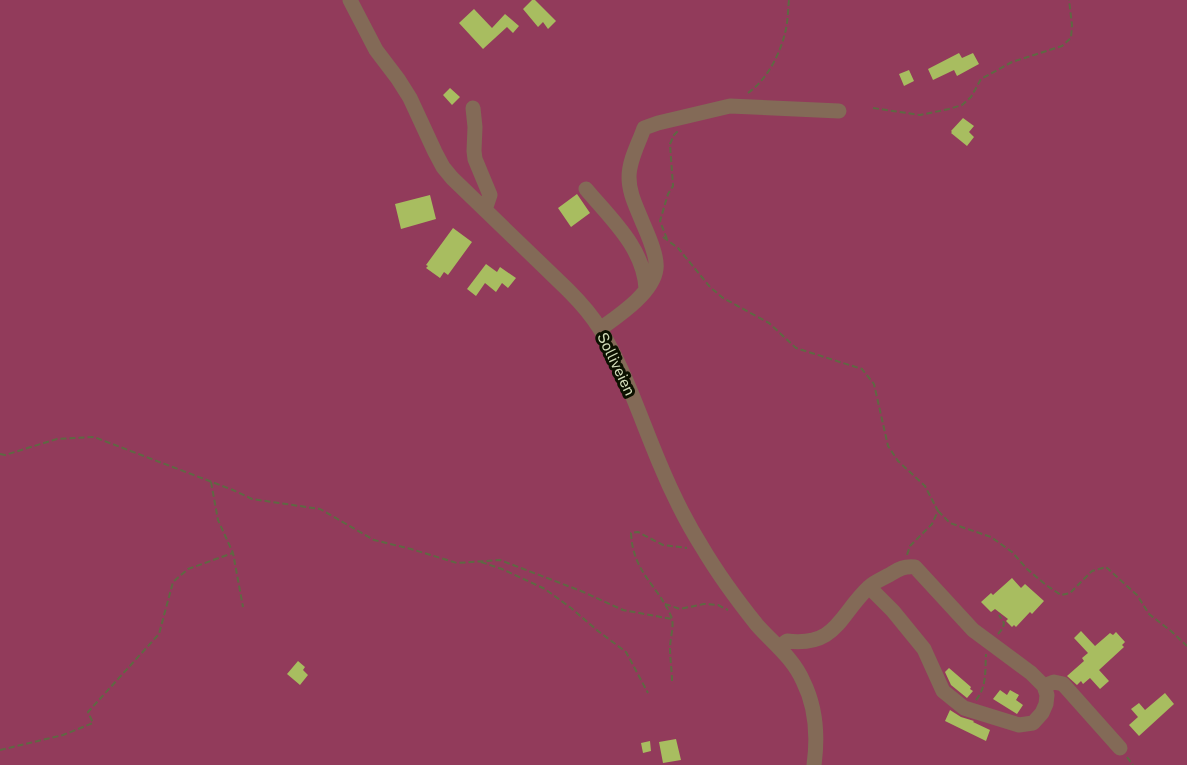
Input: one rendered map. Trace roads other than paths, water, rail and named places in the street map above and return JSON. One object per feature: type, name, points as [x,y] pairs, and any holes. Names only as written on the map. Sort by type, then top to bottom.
[{"type":"street","name":"Solliveien","points":[[350,0],[376,50],[410,98],[443,167],[568,290],[600,329],[623,373],[678,506],[719,575],[803,679],[816,720],[814,765]]},
{"type":"street","points":[[600,329],[646,289],[653,280],[656,268],[655,257],[646,231],[630,193],[629,174],[633,155],[644,128],[730,106],[839,111]]},
{"type":"street","points":[[473,108],[475,159],[490,195],[485,210]]},
{"type":"street","points":[[586,189],[636,250],[646,279],[646,289]]},
{"type":"street","points":[[779,647],[787,641],[803,643],[822,638],[834,628],[869,587],[903,566],[915,567],[973,630],[994,640],[1044,686],[1047,695],[1042,713],[1033,723],[1019,725],[964,708],[943,690],[924,649],[893,611],[869,587]]},
{"type":"street","points":[[1044,686],[1054,682],[1063,684],[1120,748]]}]
